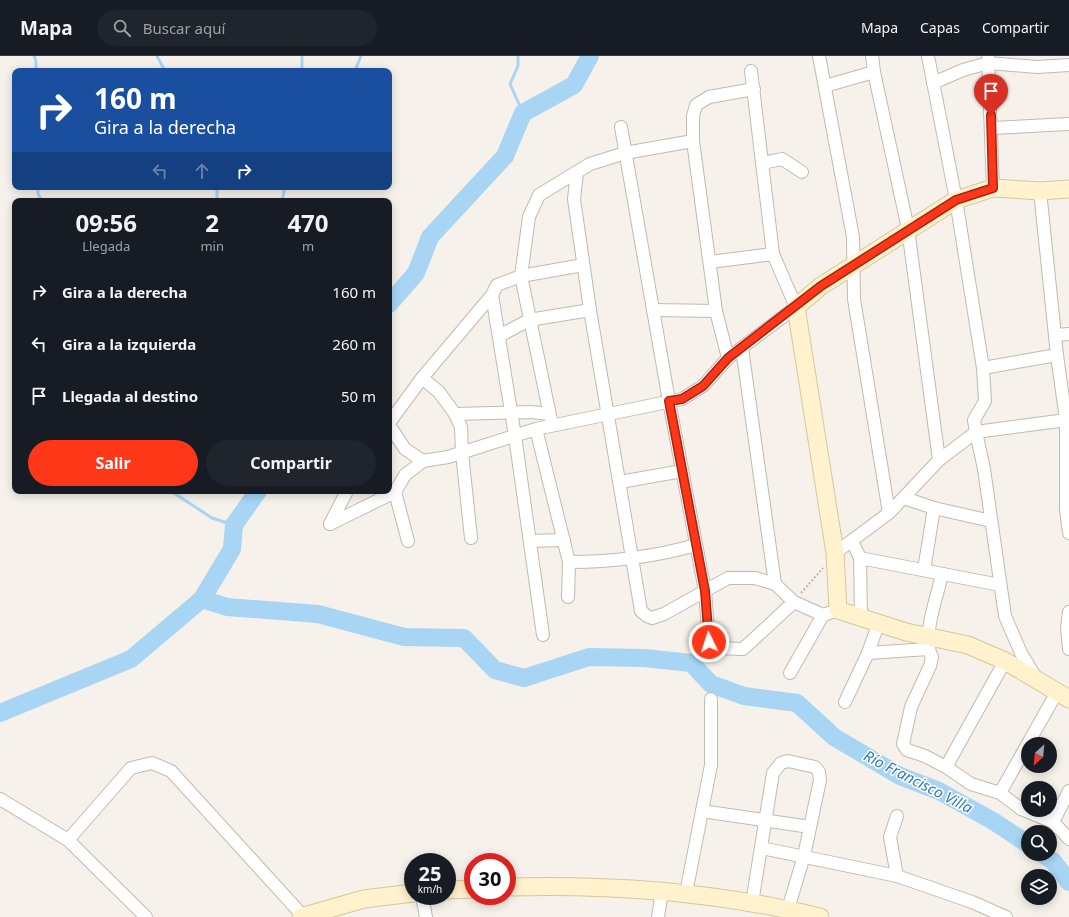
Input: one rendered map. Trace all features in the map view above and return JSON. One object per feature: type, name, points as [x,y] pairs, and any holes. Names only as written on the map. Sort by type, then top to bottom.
[{"type":"main road","points":[[1063,696],[1005,661],[968,645],[928,642],[879,622],[861,617],[830,612],[835,554],[796,307],[821,286],[854,266],[908,229],[956,200],[993,188],[1040,191],[1069,189]]},
{"type":"main road","points":[[516,887],[589,887],[686,893],[788,909],[820,917]]},
{"type":"main road","points":[[303,917],[364,899],[404,894]]},
{"type":"street","points":[[819,56],[853,237],[854,298],[889,513]]},
{"type":"street","points":[[872,56],[874,72],[908,229],[939,460]]},
{"type":"street","points":[[928,56],[956,200],[983,368],[985,401],[974,420],[984,468],[1005,616],[1021,653],[1038,681]]},
{"type":"street","points":[[933,83],[988,59],[1037,67],[1069,65]]},
{"type":"street","points":[[988,59],[992,128],[993,188]]},
{"type":"street","points":[[455,414],[511,413],[550,420],[608,414],[682,399],[703,386],[728,358],[796,307],[774,254],[751,71]]},
{"type":"street","points":[[825,86],[874,72]]},
{"type":"street","points":[[728,358],[716,311],[693,141],[693,116],[696,105],[709,97],[754,89]]},
{"type":"street","points":[[992,128],[1069,124]]},
{"type":"street","points":[[621,127],[669,401],[705,591],[709,642],[717,648],[743,650],[794,602]]},
{"type":"street","points":[[550,420],[521,276],[529,217],[539,195],[590,164],[625,153],[693,141]]},
{"type":"street","points":[[762,163],[782,159],[802,172]]},
{"type":"street","points":[[577,173],[574,199],[583,265],[641,611],[652,618],[664,614],[728,578],[754,578],[775,584],[794,602],[830,612],[790,673]]},
{"type":"street","points":[[1040,191],[1057,355],[1066,420],[1066,510],[1069,533]]},
{"type":"street","points":[[710,262],[774,254]]},
{"type":"street","points":[[392,420],[422,378],[492,295],[497,285],[521,276],[583,265]]},
{"type":"street","points":[[492,295],[515,436],[543,635]]},
{"type":"street","points":[[499,336],[529,320],[590,310]]},
{"type":"street","points":[[653,310],[716,311]]},
{"type":"street","points":[[1055,335],[1069,334]]},
{"type":"street","points":[[742,348],[775,584]]},
{"type":"street","points":[[983,368],[1057,355]]},
{"type":"street","points":[[422,378],[439,392],[455,414],[461,426],[462,453],[471,538]]},
{"type":"street","points":[[392,493],[395,492],[405,476],[423,461],[448,458],[536,429],[550,420]]},
{"type":"street","points":[[835,554],[889,513],[939,460],[976,432],[1066,420]]},
{"type":"street","points":[[392,429],[405,449],[423,461]]},
{"type":"street","points":[[536,429],[569,562],[568,597]]},
{"type":"street","points":[[620,482],[682,471]]},
{"type":"street","points":[[395,492],[408,542]]},
{"type":"street","points":[[345,494],[330,524],[391,494]]},
{"type":"street","points":[[904,498],[934,508],[991,521]]},
{"type":"street","points":[[924,570],[934,508]]},
{"type":"street","points":[[530,541],[564,540]]},
{"type":"street","points":[[852,541],[860,558],[861,617]]},
{"type":"street","points":[[569,562],[599,562],[633,558],[666,553],[696,545]]},
{"type":"street","points":[[860,558],[1000,585]]},
{"type":"street","points":[[942,574],[928,642],[932,656],[930,666],[911,707],[903,744],[907,750],[925,756],[946,767],[972,784],[1000,793],[1021,809],[1053,822],[1069,839]]},
{"type":"street","points":[[1069,612],[1067,628],[1069,649]]},
{"type":"street","points":[[845,702],[868,653],[879,622]]},
{"type":"street","points":[[868,653],[928,642]]},
{"type":"street","points":[[946,767],[1005,661]]},
{"type":"street","points":[[1000,793],[1063,696]]},
{"type":"street","points":[[686,893],[711,765],[711,699]]},
{"type":"street","points":[[752,903],[773,774],[781,763],[788,762],[815,767],[819,772],[820,780],[804,856],[788,909]]},
{"type":"street","points":[[68,840],[131,768],[152,763],[171,771],[303,917]]},
{"type":"street","points":[[1053,822],[1069,792]]},
{"type":"street","points":[[0,799],[68,840],[146,917]]},
{"type":"street","points":[[702,811],[810,827]]},
{"type":"street","points":[[897,816],[890,837],[897,876]]},
{"type":"street","points":[[761,848],[897,876],[972,902],[1006,917]]},
{"type":"street","points":[[658,917],[662,891]]},
{"type":"street","points":[[424,905],[426,917]]},
{"type":"path","points":[[794,602],[835,554]]},
{"type":"waterway","points":[[34,56],[36,68]]},
{"type":"waterway","points":[[157,56],[163,68]]},
{"type":"waterway","points":[[302,56],[302,68]]},
{"type":"waterway","points":[[356,68],[361,56]]},
{"type":"waterway","points":[[518,56],[518,66],[510,84],[523,113]]},
{"type":"waterway","points":[[392,301],[416,273],[430,237],[505,156],[523,113],[574,85],[590,56]]},
{"type":"waterway","points":[[38,190],[40,198]]},
{"type":"waterway","points":[[217,190],[217,198]]},
{"type":"waterway","points":[[283,198],[284,190]]},
{"type":"waterway","points":[[176,494],[212,518],[234,525]]},
{"type":"waterway","points":[[0,713],[131,659],[202,599],[232,549],[234,525],[256,494]]},
{"type":"waterway","name":"Río Francisco Villa","points":[[202,599],[227,607],[318,614],[404,637],[464,638],[495,670],[524,678],[589,657],[645,658],[691,663],[711,684],[744,696],[797,703],[834,737],[900,776],[939,791],[993,821],[1021,839]]},
{"type":"waterway","name":"Río Francisco Villa","points":[[1053,861],[1069,882]]},
{"type":"route","points":[[709,642],[705,591],[669,401],[682,399],[703,386],[728,358],[796,307],[821,286],[854,266],[908,229],[956,200],[993,188],[991,115]]}]
